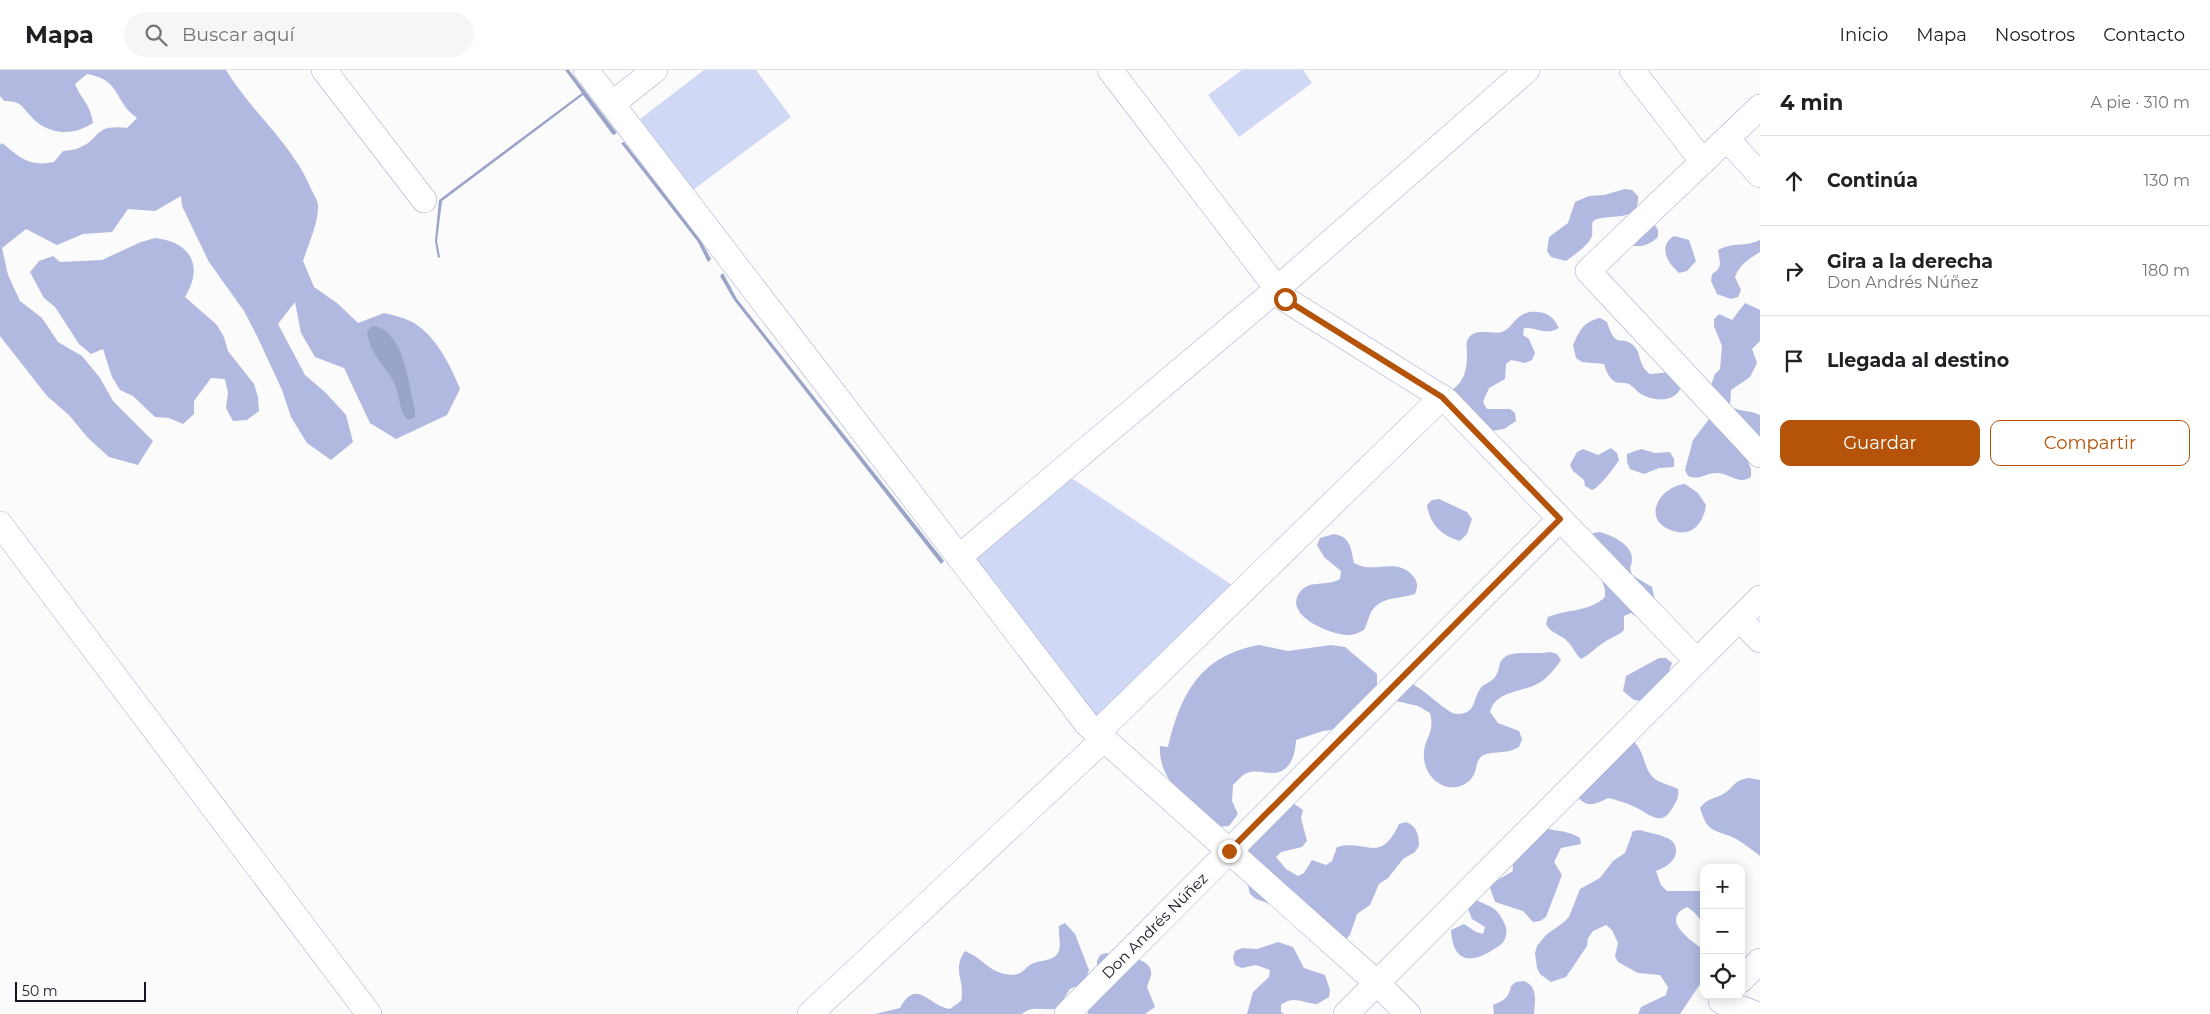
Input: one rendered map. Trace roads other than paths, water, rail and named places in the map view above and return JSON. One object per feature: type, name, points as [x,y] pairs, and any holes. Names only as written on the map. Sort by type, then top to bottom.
[{"type":"street","points":[[324,70],[424,200]]},
{"type":"street","points":[[586,70],[1088,724],[1377,983],[1408,1014]]},
{"type":"street","points":[[612,104],[655,70]]},
{"type":"street","points":[[1110,70],[1285,299],[1442,397],[1697,661]]},
{"type":"street","points":[[959,557],[1277,289],[1527,70]]},
{"type":"street","points":[[1632,70],[1703,162]]},
{"type":"street","points":[[1760,107],[1588,271],[1760,454]]},
{"type":"street","points":[[1727,139],[1760,175]]},
{"type":"street","points":[[810,1014],[1101,736],[1442,397]]},
{"type":"street","name":"Don Andrés Núñez","points":[[1067,1014],[1560,519]]},
{"type":"street","points":[[0,524],[369,1014]]},
{"type":"street","points":[[1346,1014],[1760,598]]},
{"type":"street","points":[[1739,619],[1760,640]]},
{"type":"street","points":[[1745,976],[1760,961]]},
{"type":"street","points":[[1718,1003],[1756,1014]]}]
